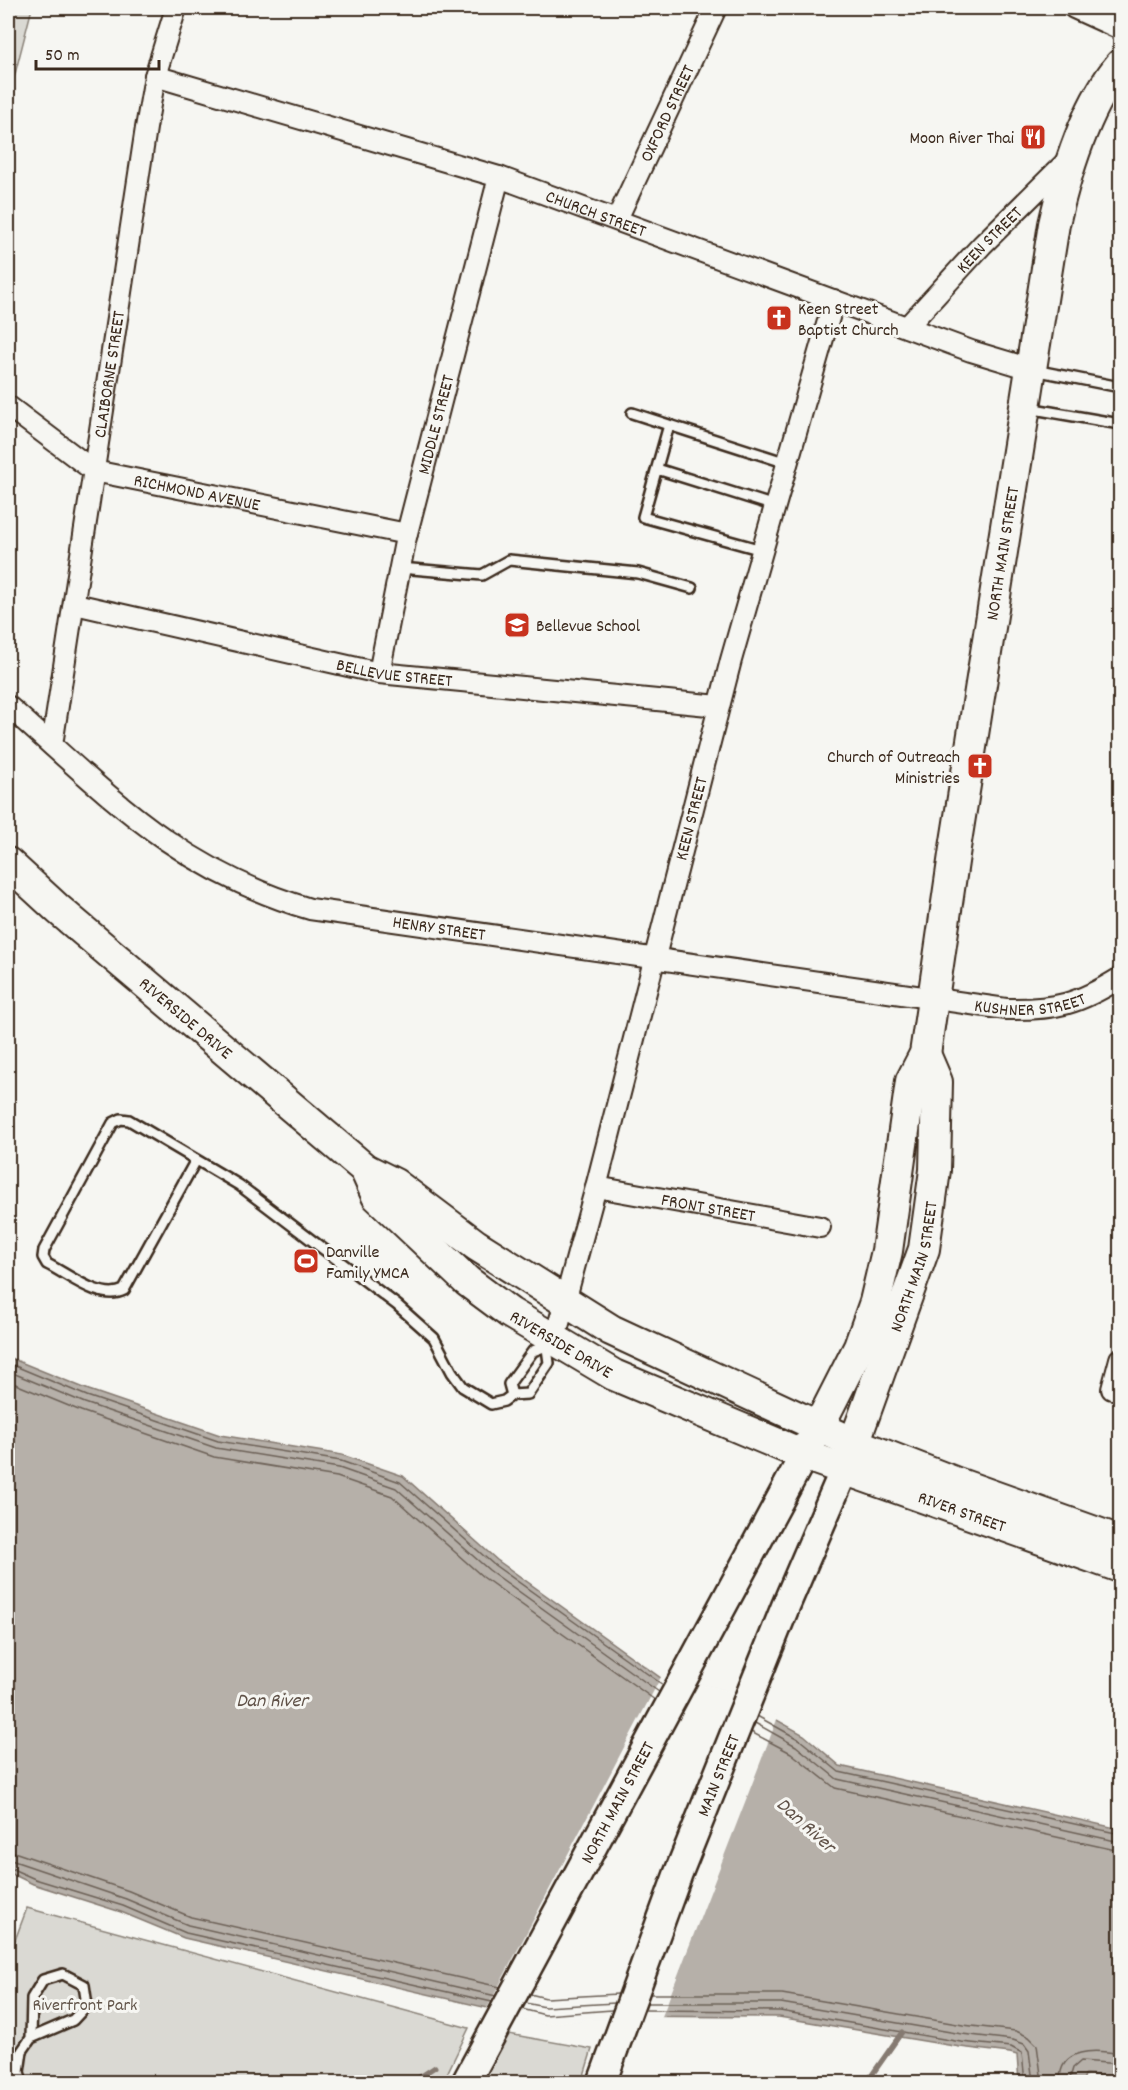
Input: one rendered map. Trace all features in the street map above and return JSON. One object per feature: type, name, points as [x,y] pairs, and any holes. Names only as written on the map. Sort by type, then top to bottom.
[{"type":"main road","name":"NORTH MAIN STREET","points":[[466,2082],[804,1455],[859,1347],[875,1302],[888,1251],[911,1082],[926,1054],[1054,224],[1074,154],[1101,94],[1120,65]]},
{"type":"main road","name":"RIVERSIDE DRIVE","points":[[8,863],[59,910],[365,1169],[395,1184],[476,1245],[611,1330],[818,1428]]},
{"type":"main road","name":"NORTH MAIN STREET","points":[[849,1457],[924,1249],[935,1170],[937,1082],[926,1054]]},
{"type":"main road","name":"RIVERSIDE DRIVE","points":[[365,1169],[376,1196],[440,1257],[551,1343],[614,1375],[804,1455]]},
{"type":"main road","name":"RIVER STREET","points":[[818,1428],[849,1457],[1120,1567]]},
{"type":"main road","name":"RIVER STREET","points":[[804,1455],[849,1457],[957,1484],[1120,1541]]},
{"type":"main road","name":"MAIN STREET","points":[[602,2082],[666,1904],[786,1605],[820,1530],[849,1457]]},
{"type":"street","name":"CLAIBORNE STREET","points":[[52,745],[155,76],[176,8]]},
{"type":"street","name":"OXFORD STREET","points":[[617,219],[716,8]]},
{"type":"street","points":[[1074,8],[1120,29]]},
{"type":"street","name":"CHURCH STREET","points":[[155,76],[499,177],[971,351],[1031,369]]},
{"type":"street","name":"KEEN STREET","points":[[908,327],[982,245],[1074,154]]},
{"type":"street","name":"MIDDLE STREET","points":[[379,674],[407,534],[499,177]]},
{"type":"street","name":"KEEN STREET","points":[[551,1343],[596,1187],[719,706],[834,300]]},
{"type":"street","name":"RICHMOND AVENUE","points":[[8,406],[94,471],[407,534]]},
{"type":"street","name":"BELLEVUE STREET","points":[[75,604],[379,674],[719,706]]},
{"type":"street","name":"HENRY STREET","points":[[8,706],[119,806],[160,838],[196,861],[275,898],[339,914],[933,1000]]},
{"type":"street","name":"KUSHNER STREET","points":[[933,1000],[1006,1009],[1037,1010],[1078,1002],[1120,978]]},
{"type":"street","name":"FRONT STREET","points":[[596,1187],[820,1227]]},
{"type":"street","points":[[1112,1389],[1120,1359]]},
{"type":"lane","points":[[1031,369],[1120,387]]},
{"type":"lane","points":[[1025,408],[1120,424]]},
{"type":"lane","points":[[633,412],[787,463]]},
{"type":"lane","points":[[669,425],[643,517],[762,550]]},
{"type":"lane","points":[[657,469],[775,506]]},
{"type":"lane","points":[[400,568],[482,575],[509,560],[638,573],[692,588]]},
{"type":"lane","points":[[196,1160],[124,1290],[116,1294],[102,1292],[47,1264],[43,1257],[44,1250],[113,1123],[121,1119],[129,1120],[239,1185],[397,1305],[434,1338],[452,1372],[463,1387],[491,1404],[504,1401],[512,1395],[528,1394],[549,1363],[551,1343],[533,1351],[509,1384],[512,1395]]},
{"type":"lane","points":[[22,2082],[19,2072],[22,2051],[32,2038],[73,2020],[87,2005],[84,1985],[63,1974],[43,1980],[32,1998],[32,2038]]},
{"type":"green space","points":[[8,8],[32,8],[8,101]]},
{"type":"green space","name":"Riverfront Park","points":[[27,1908],[469,2028],[443,2082],[8,2082],[8,1959]]},
{"type":"green space","points":[[503,2033],[592,2049],[582,2082],[476,2082]]},
{"type":"water","name":"Dan River","points":[[8,1357],[89,1390],[220,1435],[342,1455],[403,1476],[497,1560],[661,1678],[728,1693],[804,1735],[840,1766],[1120,1829],[1120,2079],[1114,2076],[1085,2074],[1083,2082],[1019,2082],[1017,2055],[1010,2053],[779,2017],[591,2016],[544,2021],[184,1938],[121,1912],[33,1884],[8,1872]]},
{"type":"pier","points":[[662,1675],[729,1691],[778,1717],[661,2019],[591,2019],[544,2024],[486,2010]]},
{"type":"waterway","points":[[867,2082],[902,2032]]},
{"type":"waterway","points":[[412,2082],[435,2067]]},
{"type":"place","name":"Moon River Thai","points":[[1033,137]]},
{"type":"place","name":"Keen Street Baptist Church","points":[[779,318]]},
{"type":"place","name":"Bellevue School","points":[[517,625]]},
{"type":"place","name":"Church of Outreach Ministries","points":[[980,766]]},
{"type":"place","name":"Danville Family YMCA","points":[[306,1261]]}]
